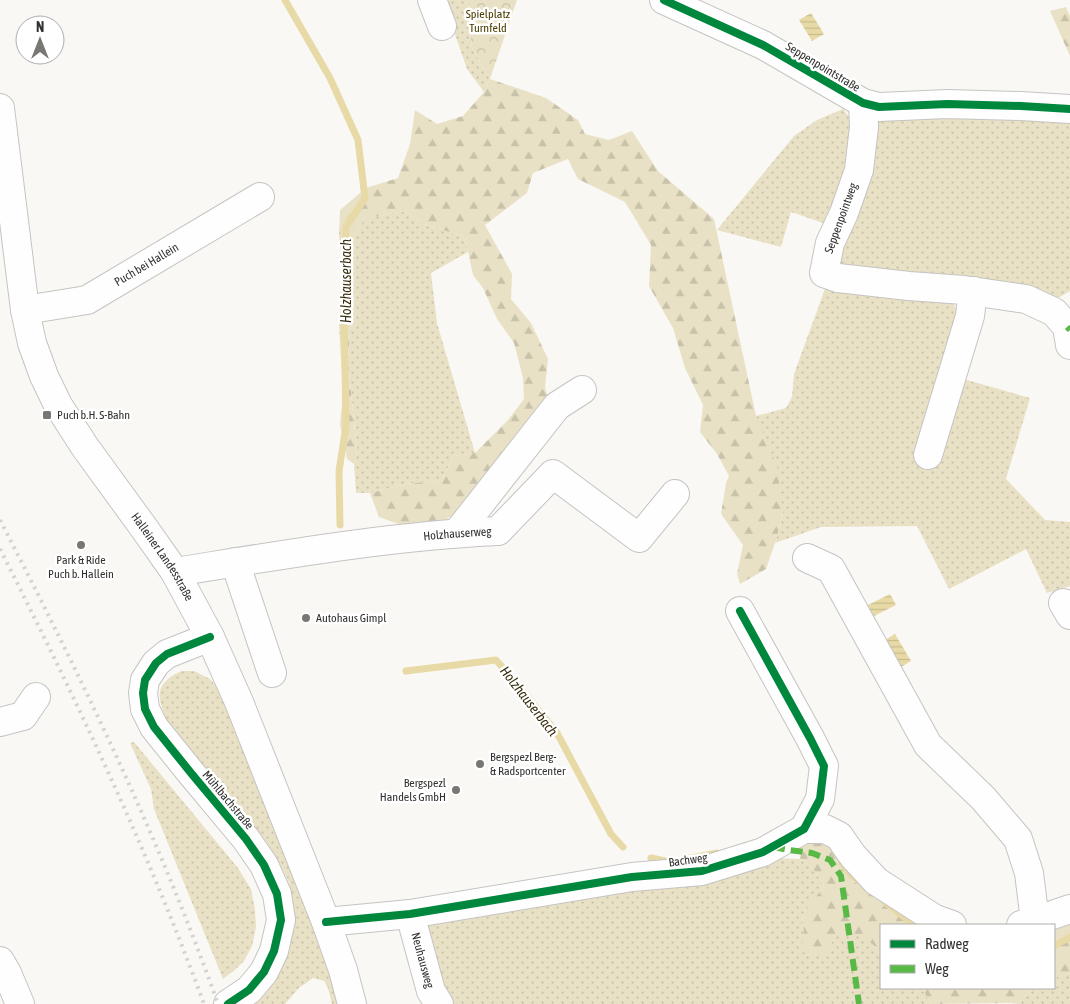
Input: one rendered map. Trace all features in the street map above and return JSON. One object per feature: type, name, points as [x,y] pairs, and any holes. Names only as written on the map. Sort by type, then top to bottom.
[{"type":"street","points":[[432,0],[442,26]]},
{"type":"street","name":"Seppenpointstraße","points":[[664,0],[763,45],[863,103],[880,108],[947,104],[1070,109]]},
{"type":"street","name":"Seppenpointweg","points":[[863,103],[864,127],[858,170],[844,213],[830,243],[824,273],[838,278],[973,291],[1026,299],[1054,312],[1067,327],[1070,345]]},
{"type":"street","name":"Halleiner Landesstraße","points":[[0,108],[25,310],[32,344],[41,368],[58,405],[85,448],[175,572],[210,637],[239,702],[326,922],[343,970],[352,1004]]},
{"type":"street","name":"Puch bei Hallein","points":[[25,310],[87,300],[260,197]]},
{"type":"street","points":[[928,455],[970,316],[973,291]]},
{"type":"street","points":[[457,533],[557,406],[582,390]]},
{"type":"street","name":"Holzhauserweg","points":[[175,572],[339,546],[457,533],[498,532],[553,474],[639,538],[675,494]]},
{"type":"street","points":[[807,558],[831,568],[928,745],[983,798],[1018,839],[1029,873],[1028,923],[1070,909]]},
{"type":"street","points":[[235,562],[272,672]]},
{"type":"street","points":[[740,611],[806,729],[824,766],[820,799],[804,829],[825,829],[839,836],[853,856],[876,881],[935,919],[949,924]]},
{"type":"street","name":"Mühlbachstraße","points":[[210,637],[167,654],[156,663],[145,680],[143,693],[145,709],[154,727],[246,839],[264,866],[277,894],[281,920],[274,951],[264,972],[249,990],[228,1004]]},
{"type":"street","points":[[0,722],[22,716],[36,697]]},
{"type":"street","name":"Bachweg","points":[[326,922],[410,914],[632,877],[702,872],[763,852],[804,829]]},
{"type":"street","name":"Neuhausweg","points":[[410,914],[432,991],[439,1004]]},
{"type":"street","points":[[0,961],[20,1004]]},
{"type":"green space","points":[[443,0],[466,0],[472,48],[490,79],[484,92],[467,69]]},
{"type":"green space","name":"Spielplatz Turnfeld","points":[[466,0],[517,0],[490,79],[472,48]]},
{"type":"green space","points":[[1066,7],[1070,16],[1070,56],[1050,11]]},
{"type":"green space","points":[[490,79],[546,98],[578,120],[585,134],[609,140],[632,131],[658,171],[714,219],[756,416],[777,466],[783,514],[766,569],[740,584],[737,574],[743,545],[721,514],[729,476],[717,454],[700,432],[703,405],[685,368],[673,328],[649,286],[651,245],[625,202],[578,179],[568,159],[533,173],[527,193],[485,225],[512,274],[511,299],[531,323],[548,359],[545,388],[549,400],[455,514],[437,525],[412,529],[379,517],[370,493],[411,483],[441,481],[454,456],[475,453],[508,420],[524,399],[523,378],[514,343],[497,319],[483,288],[473,275],[465,237],[424,224],[404,211],[364,219],[352,241],[352,300],[348,361],[357,451],[354,464],[347,459],[340,424],[343,394],[339,325],[344,278],[339,235],[340,210],[366,188],[398,178],[410,144],[415,110],[437,124],[463,116],[484,92]]},
{"type":"green space","points":[[843,109],[850,118],[858,141],[832,226],[791,212],[781,247],[717,230],[794,136],[817,120]]},
{"type":"green space","points":[[877,118],[1070,118],[1070,291],[1060,297],[1047,298],[839,267],[835,244]]},
{"type":"green space","points":[[404,211],[424,224],[465,237],[468,252],[431,273],[437,323],[475,453],[454,456],[441,481],[411,483],[370,493],[356,493],[354,464],[357,451],[348,361],[352,300],[352,241],[364,219]]},
{"type":"green space","points":[[826,286],[952,301],[958,312],[960,378],[1030,398],[1006,479],[1045,520],[1070,522],[1070,586],[1047,593],[1026,549],[949,589],[917,526],[821,527],[775,543],[783,514],[756,416],[786,408],[792,397],[794,374]]},
{"type":"green space","points":[[182,671],[194,671],[210,679],[218,688],[235,724],[294,871],[340,1004],[332,1004],[324,981],[313,978],[299,988],[285,1004],[255,1004],[267,992],[285,958],[292,927],[293,901],[289,882],[267,843],[170,726],[160,702],[161,690],[163,684],[169,678]]},
{"type":"green space","points":[[134,742],[238,868],[251,889],[256,927],[252,946],[244,961],[223,979],[154,809],[151,789],[130,743]]},
{"type":"green space","points":[[802,840],[824,841],[930,924],[880,924],[880,954],[878,949],[862,935],[836,935],[824,957],[800,953],[804,935],[802,915],[824,886],[816,872],[800,859]]},
{"type":"green space","points":[[770,858],[800,859],[816,872],[824,886],[802,915],[804,935],[863,935],[878,949],[880,954],[880,989],[924,989],[931,1004],[445,1004],[421,921]]},
{"type":"green space","points":[[1070,920],[1070,973],[1055,978],[1055,925]]},
{"type":"green space","points":[[1070,973],[1070,1004],[1011,1004],[1019,1003],[1031,989],[1055,989],[1055,978]]},
{"type":"green space","points":[[1031,989],[1019,1003],[931,1004],[923,990]]},
{"type":"shaded area","points":[[811,13],[824,34],[812,41],[799,20]]},
{"type":"shaded area","points":[[890,594],[896,605],[870,618],[864,607]]},
{"type":"shaded area","points":[[895,634],[911,661],[901,667],[885,640]]},
{"type":"waterway","name":"Holzhauserbach","points":[[285,0],[330,78],[358,140],[365,198],[346,227],[344,312],[346,426],[339,471],[340,525]]},
{"type":"waterway","name":"Holzhauserbach","points":[[406,671],[496,660],[557,733],[611,834],[623,847]]},
{"type":"waterway","name":"Holzhauserbach","points":[[681,860],[717,853]]},
{"type":"waterway","name":"Holzhauserbach","points":[[651,858],[670,862]]},
{"type":"waterway","name":"Holzhauserbach","points":[[842,863],[850,874],[859,881]]},
{"type":"waterway","name":"Holzhauserbach","points":[[885,902],[913,924]]},
{"type":"waterway","name":"Holzhauserbach","points":[[1055,945],[1070,937]]},
{"type":"railway","points":[[0,520],[60,638],[117,758],[170,880],[218,1004]]},
{"type":"railway","points":[[0,549],[109,774],[159,888],[204,1004]]},
{"type":"marked path","points":[[1067,327],[1070,330]]},
{"type":"marked path","points":[[773,847],[812,853],[830,860],[841,876],[859,1004]]},
{"type":"cycle path","points":[[664,0],[763,45],[863,103],[879,107],[947,104],[1070,109]]},
{"type":"cycle path","points":[[326,922],[410,914],[632,877],[702,871],[763,852],[804,829],[820,799],[824,766],[740,611]]},
{"type":"cycle path","points":[[210,637],[167,654],[156,663],[145,680],[143,693],[145,709],[154,727],[246,839],[264,865],[277,894],[281,920],[274,951],[264,972],[249,990],[228,1004]]},
{"type":"place","name":"Puch b.H. S-Bahn","points":[[47,415]]},
{"type":"place","name":"Park & Ride Puch b. Hallein","points":[[81,545]]},
{"type":"place","name":"Autohaus Gimpl","points":[[306,618]]},
{"type":"place","name":"Bergspezl Berg- & Radsportcenter","points":[[480,764]]},
{"type":"place","name":"Bergspezl Handels GmbH","points":[[456,790]]}]
